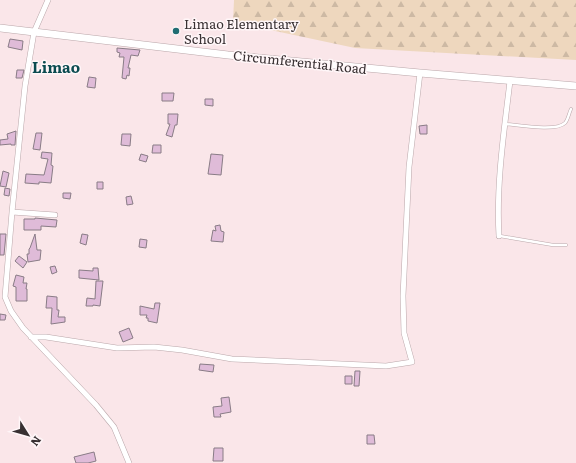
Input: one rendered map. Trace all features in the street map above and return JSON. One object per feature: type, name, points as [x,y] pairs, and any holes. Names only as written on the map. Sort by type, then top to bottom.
[{"type":"main road","name":"Circumferential Road","points":[[0,28],[228,55],[576,86]]},
{"type":"street","points":[[48,0],[34,32],[25,86],[2,298],[31,337],[96,405],[114,427],[129,463]]},
{"type":"street","points":[[31,337],[46,337],[116,348],[154,347],[182,350],[232,359],[386,366],[412,362],[404,332],[403,296],[409,167],[420,73]]},
{"type":"street","points":[[499,236],[498,214],[510,80]]},
{"type":"street","points":[[12,212],[55,215]]},
{"type":"lane","points":[[505,124],[531,127],[560,126],[565,123],[571,109]]},
{"type":"lane","points":[[499,236],[554,245],[566,245]]},
{"type":"green space","points":[[234,0],[576,0],[576,60],[355,48],[233,22]]},
{"type":"building","points":[[10,39],[23,41],[22,50],[8,47]]},
{"type":"building","points":[[117,48],[140,50],[138,56],[131,55],[128,68],[130,68],[129,76],[127,75],[126,79],[122,78],[124,57],[119,57],[120,53],[117,52]]},
{"type":"building","points":[[17,70],[24,70],[22,78],[16,78]]},
{"type":"building","points":[[89,77],[96,78],[95,88],[87,87]]},
{"type":"building","points":[[162,93],[174,93],[173,101],[162,101]]},
{"type":"building","points":[[205,99],[213,99],[213,106],[205,105]]},
{"type":"building","points":[[168,114],[178,114],[177,125],[175,125],[172,137],[166,135],[170,124],[168,124]]},
{"type":"building","points":[[427,125],[427,134],[420,134],[419,126]]},
{"type":"building","points":[[16,131],[15,145],[0,145],[0,140],[8,139],[7,134]]},
{"type":"building","points":[[36,133],[42,133],[40,150],[33,149]]},
{"type":"building","points":[[122,134],[131,134],[130,146],[121,145]]},
{"type":"building","points":[[153,145],[161,145],[161,153],[152,153]]},
{"type":"building","points":[[42,152],[52,153],[51,165],[53,166],[51,183],[25,183],[26,174],[44,175],[48,159],[41,158]]},
{"type":"building","points":[[141,154],[148,156],[146,162],[139,160]]},
{"type":"building","points":[[211,154],[223,155],[221,175],[208,174]]},
{"type":"building","points":[[3,171],[9,173],[6,187],[0,186]]},
{"type":"building","points":[[97,182],[103,182],[103,189],[97,189]]},
{"type":"building","points":[[5,188],[10,189],[9,196],[4,195]]},
{"type":"building","points":[[63,193],[71,193],[70,199],[63,198]]},
{"type":"building","points":[[131,196],[133,204],[127,205],[126,197]]},
{"type":"building","points":[[35,218],[57,220],[56,227],[41,226],[41,230],[24,230],[24,219]]},
{"type":"building","points":[[220,225],[221,231],[224,232],[223,242],[211,241],[213,230],[216,231],[215,226]]},
{"type":"building","points":[[0,234],[6,234],[4,255],[0,255]]},
{"type":"building","points":[[35,234],[37,250],[41,250],[40,260],[28,262],[27,254],[29,254],[29,249]]},
{"type":"building","points":[[82,234],[88,235],[86,245],[80,243]]},
{"type":"building","points":[[140,239],[147,240],[146,248],[139,247]]},
{"type":"building","points":[[19,256],[27,262],[23,268],[15,261]]},
{"type":"building","points":[[55,266],[57,272],[52,274],[50,267]]},
{"type":"building","points":[[93,268],[98,268],[99,280],[79,278],[79,270],[93,271]]},
{"type":"building","points":[[16,275],[24,277],[23,283],[27,283],[27,301],[16,301],[16,287],[13,286]]},
{"type":"building","points":[[96,281],[103,281],[100,306],[86,306],[87,298],[95,299]]},
{"type":"building","points":[[47,296],[57,297],[57,310],[59,310],[58,317],[65,317],[65,322],[51,324],[52,308],[46,308]]},
{"type":"building","points":[[155,303],[160,303],[157,323],[148,321],[148,318],[146,318],[147,315],[140,315],[140,306],[154,309]]},
{"type":"building","points":[[0,314],[6,315],[5,320],[0,320]]},
{"type":"building","points":[[129,328],[133,338],[123,342],[119,332]]},
{"type":"building","points":[[200,364],[214,365],[213,372],[199,370]]},
{"type":"building","points":[[355,371],[360,371],[359,386],[354,386]]},
{"type":"building","points":[[345,376],[352,376],[352,384],[345,384]]},
{"type":"building","points":[[229,397],[231,412],[220,414],[221,417],[214,417],[213,407],[222,406],[221,398]]},
{"type":"building","points":[[367,435],[374,435],[375,444],[367,444]]},
{"type":"building","points":[[214,448],[223,448],[223,461],[213,461]]},
{"type":"building","points":[[94,452],[96,461],[76,463],[74,457]]},
{"type":"place","name":"Limao Elementary School","points":[[176,31]]},
{"type":"district","name":"Limao","points":[[56,68]]}]
